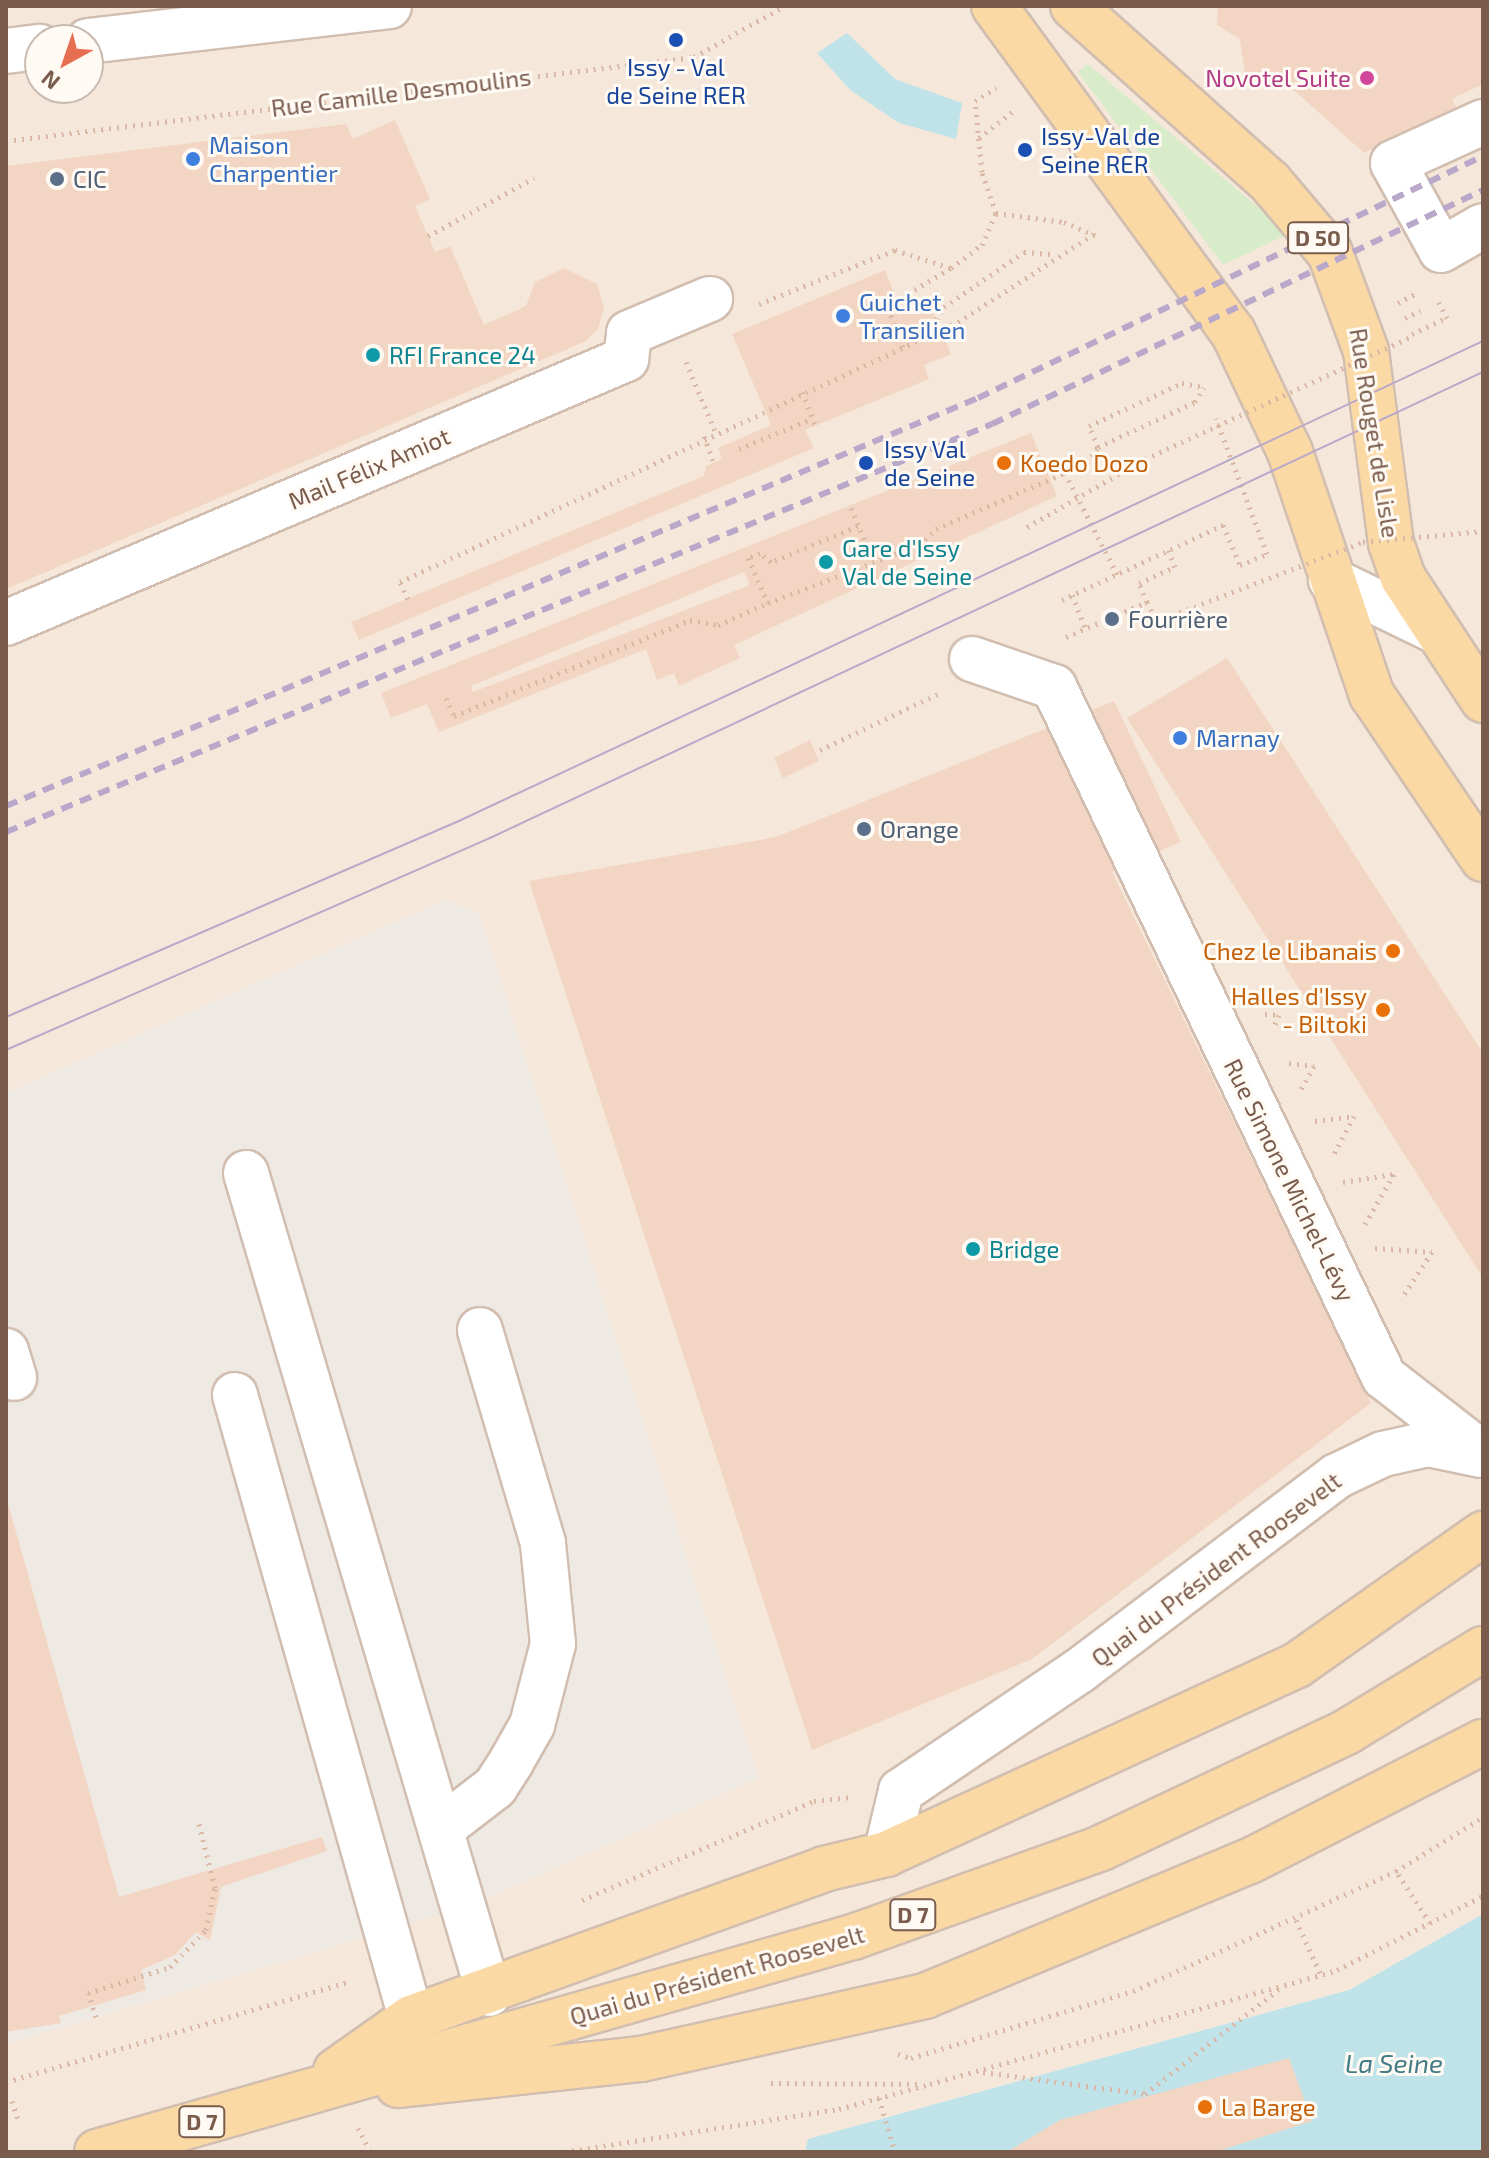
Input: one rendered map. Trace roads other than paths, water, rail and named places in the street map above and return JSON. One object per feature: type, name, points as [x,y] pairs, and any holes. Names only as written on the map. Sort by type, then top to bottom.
[{"type":"main road","points":[[994,6],[1233,332],[1290,452],[1372,695],[1483,859]]},
{"type":"main road","name":"Rue Rouget de Lisle","points":[[1073,6],[1270,182],[1330,253],[1366,351],[1391,543],[1434,630],[1483,700]]},
{"type":"main road","points":[[308,2091],[411,2018],[489,1994],[824,1869],[886,1854],[1297,1665],[1483,1534]]},
{"type":"main road","name":"Quai du Président Roosevelt","points":[[97,2152],[853,1937],[1101,1848],[1348,1731],[1483,1649]]},
{"type":"main road","points":[[308,2091],[514,2077],[641,2059],[925,1996],[1250,1861],[1483,1742]]},
{"type":"street","points":[[104,39],[389,6]]},
{"type":"street","points":[[1483,122],[1393,163],[1441,250],[1483,226]]},
{"type":"street","name":"Mail Félix Amiot","points":[[6,623],[626,359],[629,333],[710,299]]},
{"type":"street","name":"Rue Rouget de Lisle","points":[[1331,580],[1434,630]]},
{"type":"street","name":"Rue Simone Michel-Lévy","points":[[972,659],[1054,687],[1384,1377],[1483,1455]]},
{"type":"street","points":[[246,1173],[443,1827],[489,1994]]},
{"type":"street","points":[[443,1827],[503,1774],[532,1725],[553,1644],[543,1543],[480,1330]]},
{"type":"street","points":[[235,1395],[411,2018]]},
{"type":"street","name":"Quai du Président Roosevelt","points":[[886,1854],[901,1791],[1079,1671],[1337,1476],[1428,1444],[1483,1455]]},
{"type":"water","points":[[847,33],[895,79],[962,103],[956,139],[899,123],[850,90],[817,53]]},
{"type":"water","name":"La Seine","points":[[1483,1914],[1483,2152],[805,2152],[808,2139],[1349,1990]]},
{"type":"tram line","points":[[6,1017],[461,820],[1483,341]]},
{"type":"tram line","points":[[6,1050],[490,838],[1483,372]]},
{"type":"railway","points":[[6,806],[978,398],[1483,156]]},
{"type":"railway","points":[[6,832],[992,424],[1483,190]]},
{"type":"place","name":"Issy - Val de Seine RER","points":[[676,40]]},
{"type":"place","name":"Novotel Suite","points":[[1367,78]]},
{"type":"place","name":"Issy-Val de Seine RER","points":[[1025,150]]},
{"type":"place","name":"Maison Charpentier","points":[[193,159]]},
{"type":"place","name":"CIC","points":[[57,179]]},
{"type":"place","name":"Guichet Transilien","points":[[843,316]]},
{"type":"place","name":"RFI France 24","points":[[373,355]]},
{"type":"place","name":"Issy Val de Seine","points":[[866,463]]},
{"type":"place","name":"Koedo Dozo","points":[[1004,463]]},
{"type":"place","name":"Gare d'Issy Val de Seine","points":[[826,562]]},
{"type":"place","name":"Fourrière","points":[[1112,619]]},
{"type":"place","name":"Marnay","points":[[1180,738]]},
{"type":"place","name":"Orange","points":[[864,829]]},
{"type":"place","name":"Chez le Libanais","points":[[1393,951]]},
{"type":"place","name":"Halles d'Issy - Biltoki","points":[[1383,1010]]},
{"type":"place","name":"Bridge","points":[[973,1249]]},
{"type":"place","name":"La Barge","points":[[1205,2107]]}]
